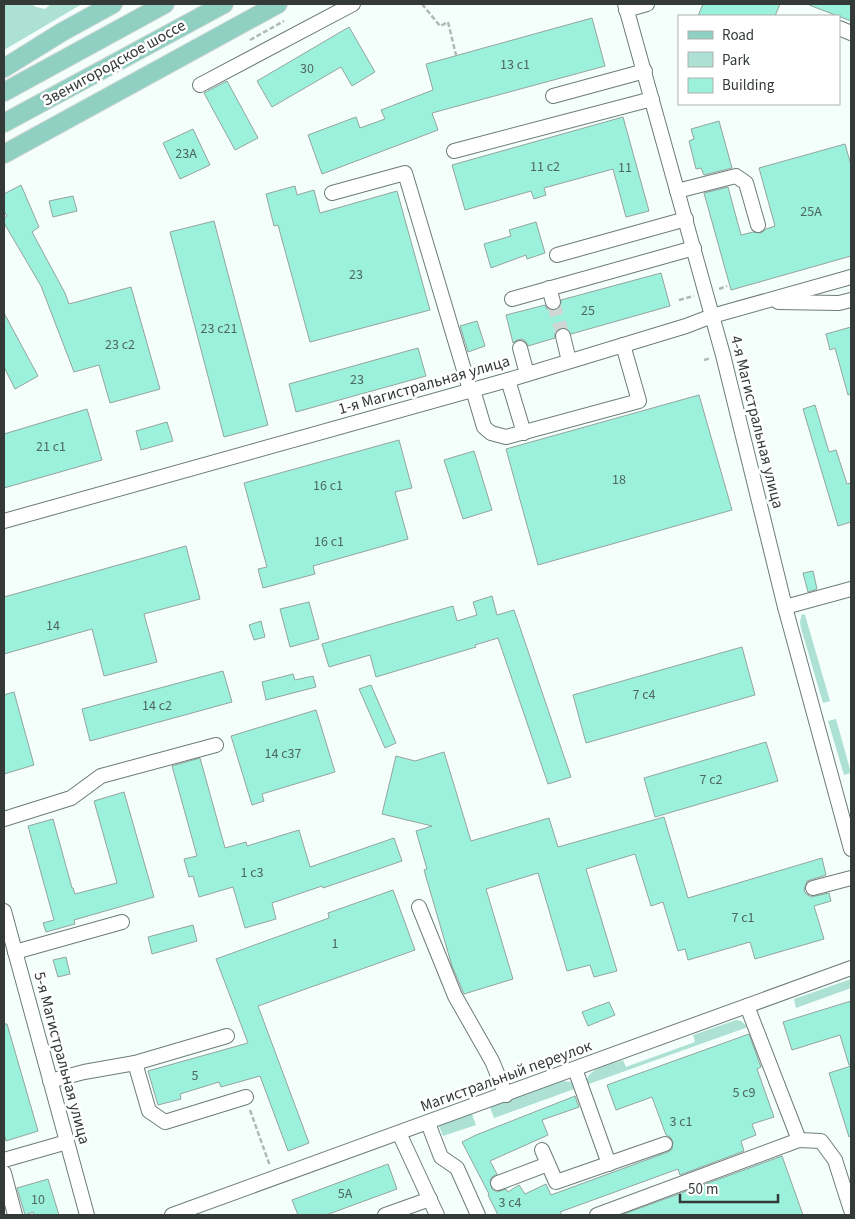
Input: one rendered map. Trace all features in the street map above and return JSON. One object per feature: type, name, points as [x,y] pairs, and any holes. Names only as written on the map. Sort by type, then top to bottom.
[{"type":"main road","points":[[4,68],[62,32],[113,4]]},
{"type":"main road","name":"Звенигородское шоссе","points":[[4,92],[165,4]]},
{"type":"main road","name":"Звенигородское шоссе","points":[[4,123],[224,4]]},
{"type":"main road","points":[[4,154],[278,4]]},
{"type":"street","points":[[200,85],[353,4]]},
{"type":"street","points":[[626,7],[647,4]]},
{"type":"street","name":"4-я Магистральная улица","points":[[626,7],[694,248],[784,607],[851,849]]},
{"type":"street","points":[[553,96],[645,71]]},
{"type":"street","points":[[454,151],[652,100]]},
{"type":"street","points":[[332,193],[405,173],[471,390],[484,427],[491,432],[506,437],[638,401],[623,345]]},
{"type":"street","points":[[677,191],[736,176],[746,183],[758,225]]},
{"type":"street","points":[[557,255],[686,219]]},
{"type":"street","points":[[512,298],[694,248]]},
{"type":"street","name":"1-я Магистральная улица","points":[[4,521],[508,380],[712,316],[851,277]]},
{"type":"street","points":[[549,288],[553,302]]},
{"type":"street","points":[[762,302],[839,303],[851,300]]},
{"type":"street","points":[[562,336],[569,361]]},
{"type":"street","points":[[520,348],[527,374]]},
{"type":"street","points":[[508,380],[524,432]]},
{"type":"street","points":[[784,607],[851,589]]},
{"type":"street","points":[[4,819],[72,798],[101,776],[216,745]]},
{"type":"street","points":[[813,888],[851,878]]},
{"type":"street","points":[[419,907],[455,996],[492,1061],[506,1095]]},
{"type":"street","name":"5-я Магистральная улица","points":[[4,911],[87,1215]]},
{"type":"street","points":[[15,952],[122,922]]},
{"type":"street","name":"Магистральный переулок","points":[[172,1215],[851,968]]},
{"type":"street","points":[[747,1006],[799,1140]]},
{"type":"street","points":[[50,1081],[84,1072],[135,1063],[227,1036]]},
{"type":"street","points":[[135,1063],[149,1111],[165,1122],[248,1103]]},
{"type":"street","points":[[575,1069],[609,1164]]},
{"type":"street","points":[[428,1123],[441,1157],[457,1168],[478,1215]]},
{"type":"street","points":[[400,1133],[438,1215]]},
{"type":"street","points":[[597,1215],[799,1140],[820,1141],[835,1160],[851,1210]]},
{"type":"street","points":[[4,1160],[67,1142]]},
{"type":"street","points":[[542,1150],[556,1182],[665,1144]]},
{"type":"street","points":[[498,1183],[548,1164]]},
{"type":"street","points":[[4,1173],[15,1215]]},
{"type":"street","points":[[385,1215],[430,1199]]},
{"type":"path","points":[[422,4],[440,26],[448,22],[456,56]]},
{"type":"path","points":[[250,40],[284,22]]},
{"type":"path","points":[[734,352],[744,349]]},
{"type":"path","points":[[704,360],[713,358]]},
{"type":"path","points":[[248,1103],[270,1166]]},
{"type":"green space","points":[[4,4],[31,4],[45,9],[51,4],[82,4],[4,50]]},
{"type":"green space","points":[[802,614],[805,615],[830,701],[823,703],[801,628]]},
{"type":"green space","points":[[836,719],[851,773],[844,775],[828,721]]},
{"type":"green space","points":[[851,979],[851,988],[796,1008],[794,999]]},
{"type":"green space","points":[[736,1020],[741,1021],[748,1027],[586,1085],[587,1079],[594,1070],[623,1060],[626,1067],[695,1042],[693,1035]]},
{"type":"green space","points":[[563,1081],[571,1082],[577,1088],[494,1118],[490,1107]]},
{"type":"green space","points":[[472,1114],[476,1125],[443,1136],[439,1126]]},
{"type":"building","points":[[703,4],[780,4],[775,15],[698,15]]},
{"type":"building","points":[[851,4],[851,21],[840,17],[840,15],[809,5]]},
{"type":"building","points":[[592,18],[605,66],[432,113],[438,130],[322,174],[308,135],[356,117],[360,128],[385,119],[381,110],[433,90],[426,64]]},
{"type":"building","points":[[349,27],[375,72],[352,86],[341,67],[272,107],[257,81]]},
{"type":"building","points":[[227,81],[258,138],[235,150],[204,93]]},
{"type":"building","points":[[623,117],[649,211],[626,217],[613,169],[544,188],[546,195],[534,199],[531,191],[465,210],[452,165]]},
{"type":"building","points":[[719,121],[732,168],[704,175],[701,168],[696,169],[689,141],[694,139],[691,129]]},
{"type":"building","points":[[193,129],[210,165],[180,179],[163,143]]},
{"type":"building","points":[[845,144],[851,165],[851,256],[731,290],[704,193],[728,187],[741,235],[753,232],[761,233],[775,226],[759,168]]},
{"type":"building","points":[[21,185],[39,227],[32,232],[69,304],[131,287],[160,389],[110,403],[99,365],[74,372],[41,286],[4,223],[4,219],[7,216],[4,211],[4,194]]},
{"type":"building","points":[[295,186],[297,195],[314,190],[320,213],[397,191],[430,310],[310,342],[278,225],[274,226],[266,194]]},
{"type":"building","points":[[73,196],[77,211],[53,217],[49,201]]},
{"type":"building","points":[[214,221],[268,425],[224,437],[170,232]]},
{"type":"building","points":[[536,222],[545,253],[527,259],[526,255],[491,268],[484,244],[511,236],[509,230]]},
{"type":"building","points":[[661,273],[670,306],[571,334],[566,328],[560,328],[555,333],[555,338],[528,346],[522,339],[513,343],[506,315],[545,305],[547,309],[555,310],[560,308],[561,300]]},
{"type":"building","points":[[4,313],[38,376],[15,389],[4,367]]},
{"type":"building","points":[[477,321],[485,346],[468,352],[460,326]]},
{"type":"building","points":[[851,327],[851,394],[848,395],[835,348],[830,350],[826,334]]},
{"type":"building","points":[[418,348],[426,376],[296,412],[289,384]]},
{"type":"building","points":[[699,395],[732,510],[538,565],[506,449]]},
{"type":"building","points":[[815,405],[829,452],[836,450],[847,484],[851,483],[851,522],[838,526],[803,409]]},
{"type":"building","points":[[87,409],[102,460],[4,488],[4,434]]},
{"type":"building","points":[[167,422],[173,441],[141,450],[136,431]]},
{"type":"building","points":[[399,440],[412,488],[395,492],[408,539],[313,566],[315,574],[263,588],[258,569],[267,567],[244,483]]},
{"type":"building","points":[[474,451],[492,510],[463,519],[444,460]]},
{"type":"building","points":[[186,546],[200,599],[144,614],[157,662],[104,676],[92,629],[4,654],[4,597]]},
{"type":"building","points":[[813,571],[817,589],[808,592],[803,573]]},
{"type":"building","points":[[492,596],[497,615],[514,610],[571,777],[548,784],[498,638],[475,645],[476,647],[376,677],[370,655],[329,667],[322,644],[453,606],[457,621],[477,615],[473,602]]},
{"type":"building","points":[[309,602],[319,639],[290,647],[280,609]]},
{"type":"building","points":[[261,621],[265,637],[254,640],[249,625]]},
{"type":"building","points":[[742,647],[755,695],[586,743],[573,695]]},
{"type":"building","points":[[223,671],[232,702],[90,741],[82,709]]},
{"type":"building","points":[[293,674],[295,680],[313,676],[316,687],[266,700],[262,682]]},
{"type":"building","points":[[371,685],[396,743],[385,748],[359,689]]},
{"type":"building","points":[[14,692],[34,765],[4,774],[4,695]]},
{"type":"building","points":[[316,710],[335,772],[262,794],[264,801],[252,805],[231,736]]},
{"type":"building","points":[[766,742],[778,781],[655,817],[644,778]]},
{"type":"building","points":[[444,752],[471,841],[549,818],[558,847],[664,817],[688,898],[822,858],[826,875],[807,881],[804,890],[811,897],[829,893],[831,901],[814,906],[824,939],[755,959],[750,942],[688,960],[685,949],[678,951],[663,902],[651,906],[635,854],[586,869],[617,971],[594,977],[590,965],[567,971],[538,873],[486,889],[513,979],[464,994],[452,966],[424,870],[427,869],[416,831],[432,826],[382,814],[396,756],[415,761]]},
{"type":"building","points":[[200,758],[225,848],[246,842],[247,846],[299,830],[310,867],[394,838],[402,861],[272,903],[276,919],[245,928],[233,887],[199,897],[193,876],[189,877],[184,859],[197,856],[172,766]]},
{"type":"building","points":[[124,792],[154,897],[74,920],[75,924],[46,932],[43,923],[54,920],[28,826],[53,819],[75,894],[117,883],[94,801]]},
{"type":"building","points":[[393,890],[415,950],[258,1006],[309,1143],[288,1151],[260,1076],[221,1087],[219,1082],[180,1094],[181,1099],[158,1105],[148,1071],[248,1043],[216,959],[329,918],[328,913]]},
{"type":"building","points":[[193,925],[197,941],[152,954],[148,937]]},
{"type":"building","points":[[66,957],[70,974],[58,977],[53,960]]},
{"type":"building","points":[[851,1001],[851,1065],[849,1065],[840,1035],[792,1050],[783,1022]]},
{"type":"building","points":[[609,1002],[615,1015],[588,1026],[582,1012]]},
{"type":"building","points":[[4,1024],[7,1024],[38,1131],[6,1141],[4,1134]]},
{"type":"building","points":[[749,1034],[761,1067],[757,1069],[774,1117],[752,1124],[756,1135],[741,1141],[744,1151],[680,1175],[678,1169],[560,1212],[562,1215],[498,1215],[462,1142],[575,1096],[579,1107],[542,1120],[548,1135],[490,1161],[497,1174],[490,1181],[492,1189],[497,1192],[506,1189],[508,1192],[519,1185],[525,1194],[546,1184],[551,1195],[668,1152],[672,1149],[673,1142],[666,1135],[652,1097],[616,1110],[607,1085]]},
{"type":"building","points":[[851,1066],[851,1136],[849,1137],[829,1073]]},
{"type":"building","points":[[782,1156],[803,1215],[621,1215]]},
{"type":"building","points":[[388,1164],[397,1189],[326,1215],[298,1215],[292,1200]]},
{"type":"building","points":[[48,1179],[59,1215],[34,1215],[33,1212],[25,1215],[17,1188]]},
{"type":"tunnel","points":[[553,302],[563,336]]}]
